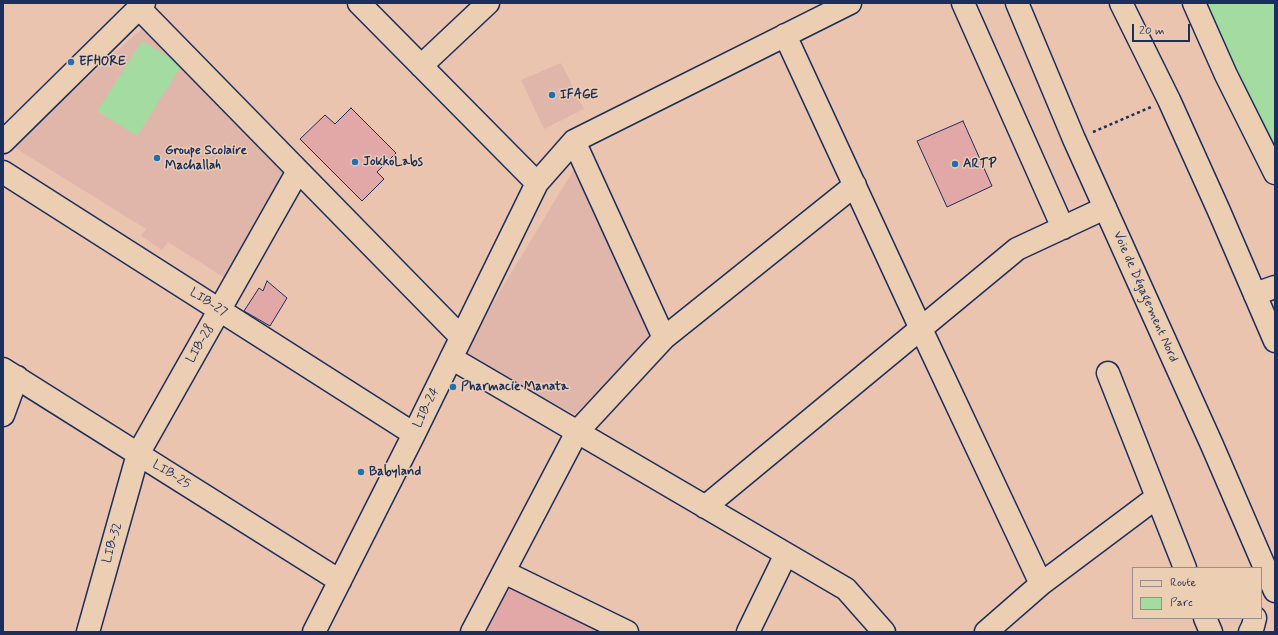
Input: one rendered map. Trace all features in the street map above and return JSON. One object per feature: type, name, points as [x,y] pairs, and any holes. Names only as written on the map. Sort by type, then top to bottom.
[{"type":"main road","points":[[360,3],[537,183]]},
{"type":"main road","points":[[421,66],[488,3]]},
{"type":"main road","points":[[664,338],[574,141],[850,3]]},
{"type":"main road","points":[[963,3],[1063,228]]},
{"type":"main road","points":[[1010,3],[1030,34]]},
{"type":"main road","name":"Voie de Dégagement Nord","points":[[1017,3],[1074,139],[1209,438],[1260,563],[1275,591]]},
{"type":"main road","points":[[1121,3],[1169,100],[1275,341]]},
{"type":"main road","points":[[1194,3],[1226,75],[1275,173]]},
{"type":"main road","points":[[3,142],[142,5],[298,171],[461,337]]},
{"type":"main road","points":[[785,35],[1041,584]]},
{"type":"main road","name":"LIB-24","points":[[314,632],[414,434],[537,183],[574,141]]},
{"type":"main road","name":"LIB-28","points":[[138,454],[298,171]]},
{"type":"main road","name":"LIB-27","points":[[3,172],[414,434]]},
{"type":"main road","points":[[472,632],[577,432],[664,338],[854,184]]},
{"type":"main road","points":[[705,507],[1017,249],[1105,208]]},
{"type":"main road","points":[[1255,294],[1275,286]]},
{"type":"main road","points":[[451,358],[846,589],[884,632]]},
{"type":"main road","points":[[3,415],[10,373]]},
{"type":"main road","name":"LIB-25","points":[[10,373],[340,581]]},
{"type":"main road","points":[[1108,373],[1185,567]]},
{"type":"main road","name":"LIB-32","points":[[88,632],[138,454]]},
{"type":"main road","points":[[986,632],[1041,584],[1157,497]]},
{"type":"main road","points":[[748,632],[786,554]]},
{"type":"main road","points":[[504,572],[627,632]]},
{"type":"main road","points":[[1205,619],[1211,632]]},
{"type":"main road","points":[[1250,632],[1255,619]]},
{"type":"path","points":[[1074,139],[1169,100]]},
{"type":"shaded area","name":"Groupe Scolaire Machallah","points":[[148,23],[295,170],[225,278],[168,242],[162,250],[141,236],[146,229],[12,146]]},
{"type":"shaded area","name":"IFAGE","points":[[561,63],[584,109],[544,129],[521,80]]},
{"type":"shaded area","points":[[577,164],[656,335],[575,414],[461,356]]},
{"type":"green space","points":[[1200,3],[1275,3],[1275,158]]},
{"type":"green space","points":[[142,41],[182,65],[137,136],[97,111]]},
{"type":"building","name":"JokkoLabs","points":[[351,108],[396,153],[377,172],[384,179],[362,201],[300,139],[325,115],[335,124]]},
{"type":"building","name":"ARTP","points":[[963,121],[992,186],[947,207],[917,141]]},
{"type":"building","points":[[267,281],[287,298],[270,326],[244,311],[259,288],[263,291]]},
{"type":"building","points":[[504,572],[627,632],[472,632]]},
{"type":"place","name":"EFHORE","points":[[71,62]]},
{"type":"place","name":"IFAGE","points":[[552,95]]},
{"type":"place","name":"Groupe Scolaire Machallah","points":[[157,158]]},
{"type":"place","name":"JokkoLabs","points":[[355,162]]},
{"type":"place","name":"ARTP","points":[[955,164]]},
{"type":"place","name":"Pharmacie Manata","points":[[453,387]]},
{"type":"place","name":"Babyland","points":[[361,472]]}]
